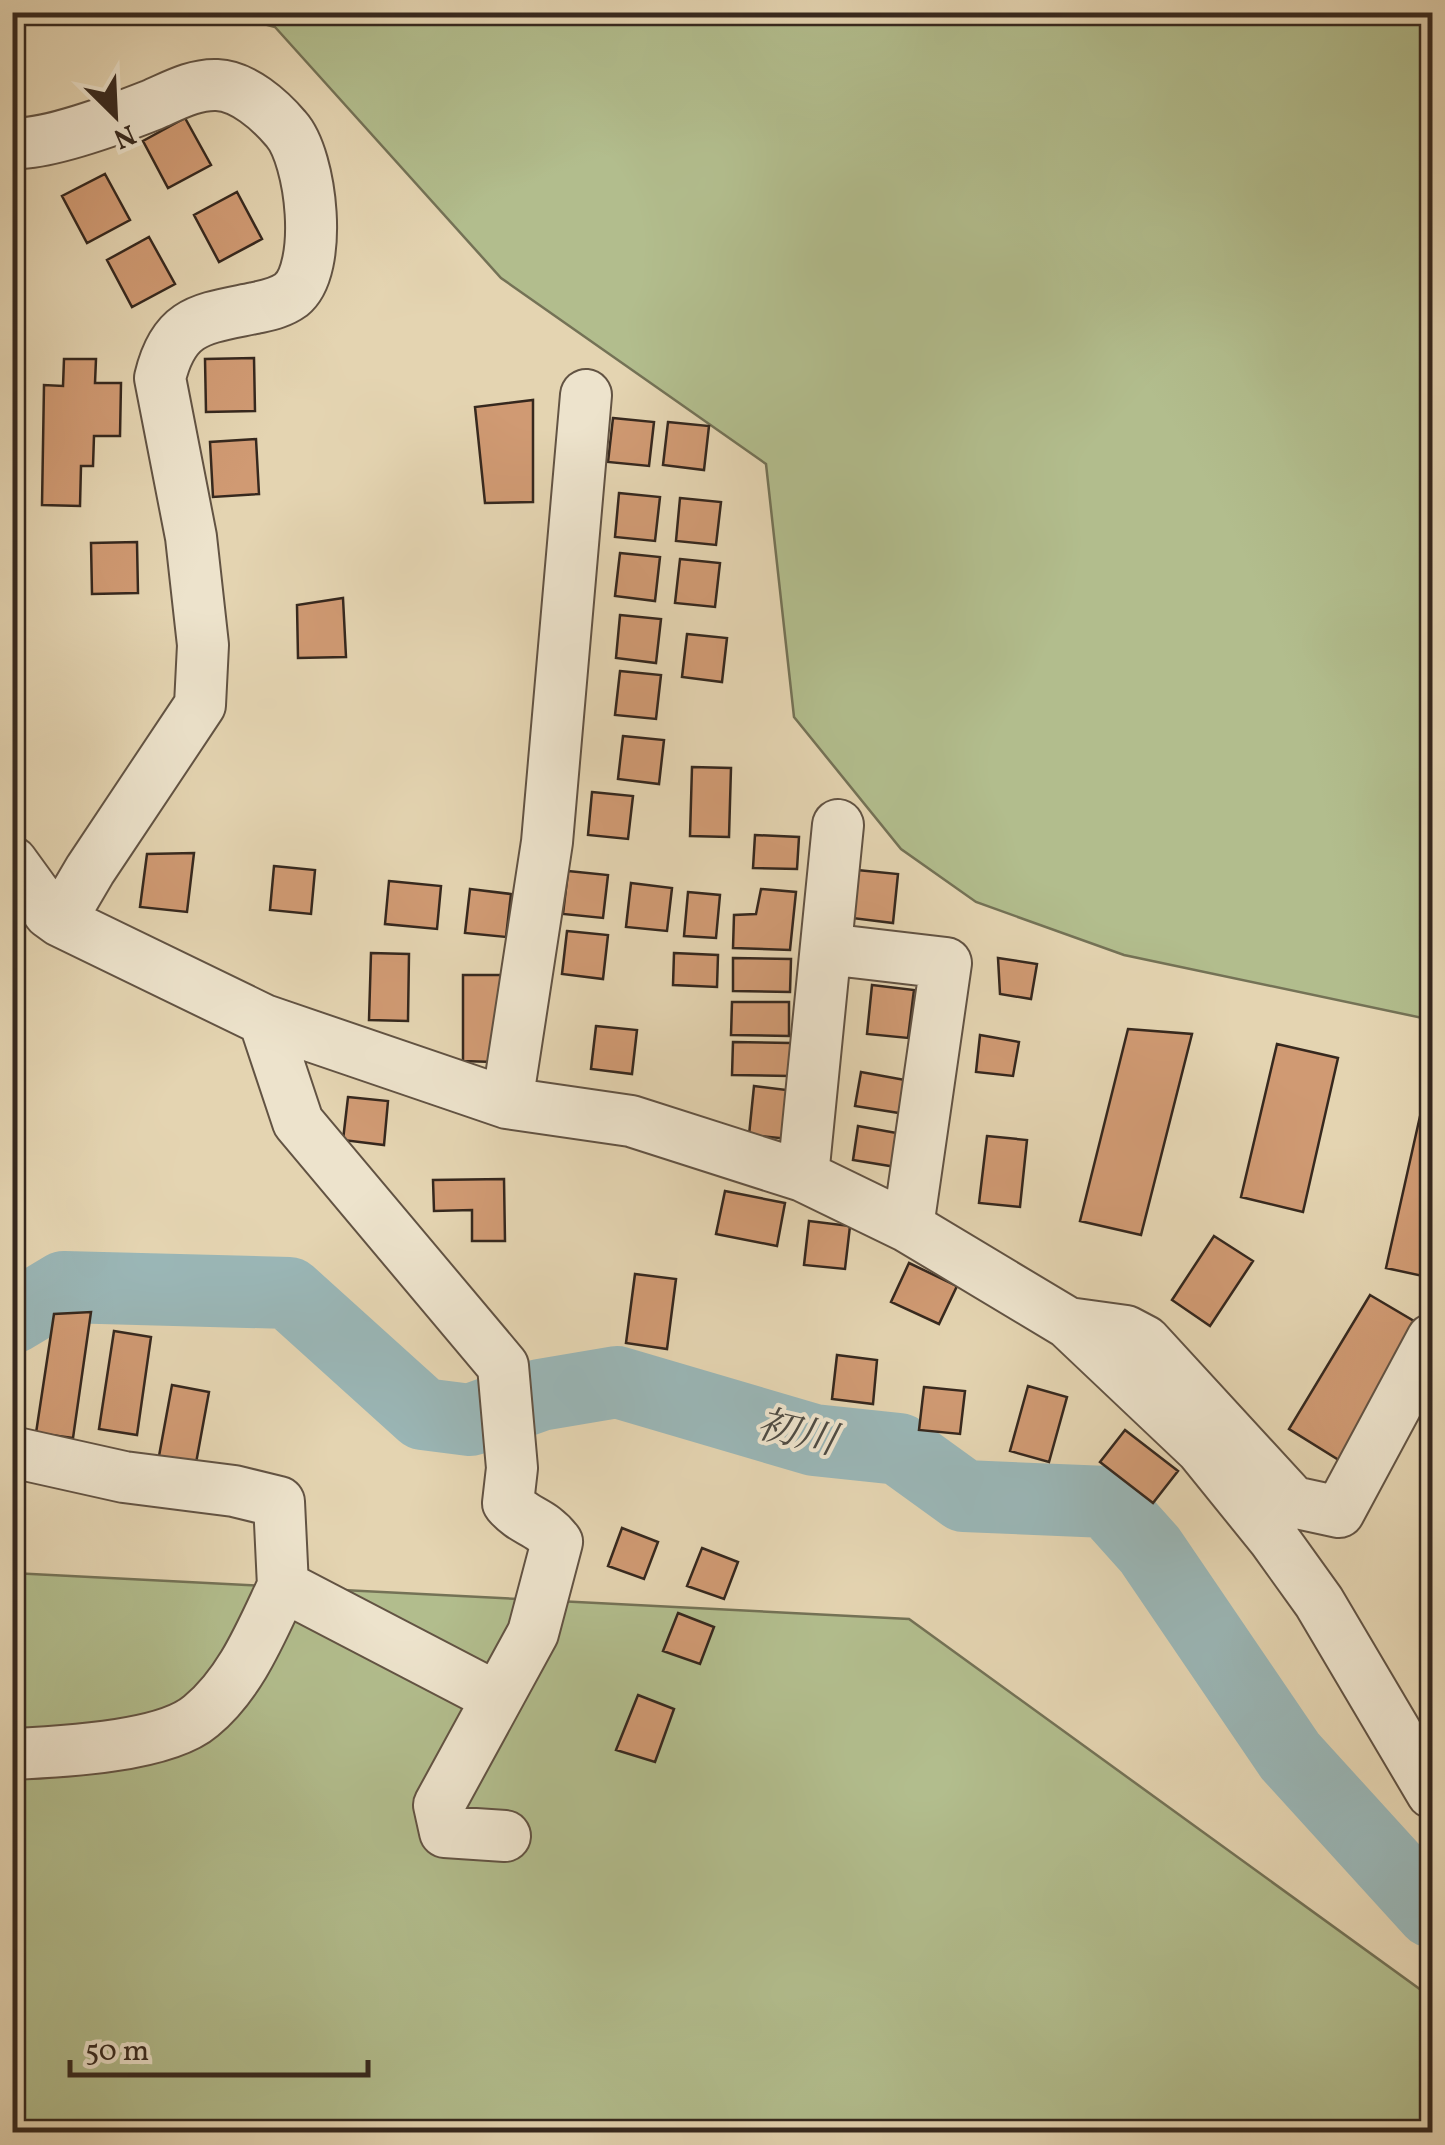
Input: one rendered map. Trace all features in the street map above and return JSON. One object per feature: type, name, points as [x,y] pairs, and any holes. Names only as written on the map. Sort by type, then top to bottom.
[{"type":"street","points":[[12,143],[26,144],[70,132],[196,87],[221,85],[270,110],[291,134],[305,169],[312,211],[306,268],[295,292],[280,302],[200,321],[177,335],[166,356],[160,378],[191,537],[204,646],[200,705],[90,870],[40,921]]},
{"type":"street","points":[[507,1102],[547,842],[586,396]]},
{"type":"street","points":[[803,1176],[838,825]]},
{"type":"street","points":[[12,862],[40,921],[264,1020],[507,1102],[631,1121],[803,1176],[908,1227],[1068,1323],[1201,1449],[1273,1538],[1320,1602],[1432,1792]]},
{"type":"street","points":[[827,948],[946,963],[908,1227]]},
{"type":"street","points":[[264,1020],[298,1122],[503,1366],[512,1468],[508,1503],[518,1515],[546,1527],[557,1542],[533,1633],[439,1805],[445,1832],[505,1836]]},
{"type":"street","points":[[1068,1323],[1126,1332],[1145,1341],[1294,1502],[1340,1512],[1432,1339]]},
{"type":"street","points":[[12,1452],[124,1477],[234,1491],[279,1502],[283,1586],[246,1663],[200,1718],[158,1737],[63,1752],[12,1754]]},
{"type":"street","points":[[283,1586],[496,1697]]},
{"type":"green space","points":[[223,13],[1432,13],[1432,1020],[1124,955],[976,902],[901,849],[794,717],[766,464],[501,278],[275,27]]},
{"type":"green space","points":[[12,1573],[909,1619],[1432,1998],[1432,2132],[13,2132]]},
{"type":"building","points":[[185,118],[211,165],[168,188],[143,141]]},
{"type":"building","points":[[105,174],[130,220],[87,243],[62,196]]},
{"type":"building","points":[[237,192],[262,239],[219,262],[194,215]]},
{"type":"building","points":[[149,237],[175,284],[132,307],[107,260]]},
{"type":"building","points":[[254,358],[255,411],[206,412],[205,359]]},
{"type":"building","points":[[64,359],[96,359],[95,383],[121,383],[120,436],[94,436],[93,466],[81,466],[80,506],[42,505],[44,385],[63,386]]},
{"type":"building","points":[[533,400],[533,502],[485,503],[475,407]]},
{"type":"building","points":[[613,418],[654,422],[649,466],[608,462]]},
{"type":"building","points":[[668,422],[709,426],[704,470],[663,465]]},
{"type":"building","points":[[256,439],[259,494],[213,497],[210,442]]},
{"type":"building","points":[[619,493],[660,497],[655,541],[615,537]]},
{"type":"building","points":[[680,498],[721,502],[716,545],[676,541]]},
{"type":"building","points":[[137,542],[138,593],[92,594],[91,543]]},
{"type":"building","points":[[620,553],[660,557],[655,601],[615,596]]},
{"type":"building","points":[[680,559],[720,563],[715,607],[675,603]]},
{"type":"building","points":[[343,598],[346,657],[298,658],[297,605]]},
{"type":"building","points":[[620,615],[661,619],[656,663],[616,658]]},
{"type":"building","points":[[687,634],[727,638],[722,682],[682,677]]},
{"type":"building","points":[[620,671],[661,675],[656,719],[615,715]]},
{"type":"building","points":[[623,736],[664,740],[659,784],[618,779]]},
{"type":"building","points":[[692,767],[731,768],[729,837],[690,836]]},
{"type":"building","points":[[592,792],[633,796],[628,839],[588,835]]},
{"type":"building","points":[[755,835],[799,837],[797,869],[753,868]]},
{"type":"building","points":[[194,853],[187,912],[140,907],[147,854]]},
{"type":"building","points":[[274,866],[315,870],[311,914],[270,910]]},
{"type":"building","points":[[857,870],[898,874],[893,923],[852,918]]},
{"type":"building","points":[[568,871],[608,875],[603,918],[563,914]]},
{"type":"building","points":[[389,881],[441,886],[437,929],[385,924]]},
{"type":"building","points":[[631,883],[672,888],[667,931],[626,927]]},
{"type":"building","points":[[470,889],[511,894],[506,937],[465,933]]},
{"type":"building","points":[[761,889],[796,892],[790,950],[733,948],[734,915],[756,914]]},
{"type":"building","points":[[688,892],[720,895],[716,938],[684,936]]},
{"type":"building","points":[[567,931],[608,935],[603,979],[562,974]]},
{"type":"building","points":[[371,953],[409,954],[408,1021],[369,1020]]},
{"type":"building","points":[[674,953],[718,955],[717,987],[673,985]]},
{"type":"building","points":[[733,958],[791,959],[790,992],[733,991]]},
{"type":"building","points":[[998,958],[1037,964],[1031,999],[1000,994]]},
{"type":"building","points":[[463,975],[502,975],[494,1062],[463,1061]]},
{"type":"building","points":[[872,985],[914,990],[908,1038],[867,1034]]},
{"type":"building","points":[[732,1002],[789,1002],[789,1036],[731,1035]]},
{"type":"building","points":[[596,1026],[637,1030],[632,1074],[591,1069]]},
{"type":"building","points":[[1128,1029],[1192,1034],[1141,1235],[1080,1221]]},
{"type":"building","points":[[980,1035],[1019,1042],[1013,1076],[976,1072]]},
{"type":"building","points":[[733,1042],[791,1043],[790,1076],[732,1075]]},
{"type":"building","points":[[1277,1044],[1338,1058],[1303,1212],[1241,1197]]},
{"type":"building","points":[[861,1072],[905,1080],[899,1113],[855,1106]]},
{"type":"building","points":[[1429,1076],[1432,1077],[1432,1278],[1386,1268]]},
{"type":"building","points":[[754,1086],[795,1091],[789,1139],[749,1135]]},
{"type":"building","points":[[348,1097],[388,1101],[384,1145],[343,1140]]},
{"type":"building","points":[[858,1126],[902,1134],[896,1167],[853,1160]]},
{"type":"building","points":[[987,1136],[1027,1140],[1020,1207],[979,1203]]},
{"type":"building","points":[[504,1179],[505,1241],[472,1241],[472,1210],[434,1211],[433,1180]]},
{"type":"building","points":[[725,1191],[785,1203],[777,1246],[716,1234]]},
{"type":"building","points":[[809,1221],[850,1226],[845,1269],[804,1265]]},
{"type":"building","points":[[1214,1236],[1253,1261],[1210,1326],[1172,1300]]},
{"type":"building","points":[[909,1263],[957,1286],[939,1324],[891,1302]]},
{"type":"building","points":[[635,1274],[676,1279],[667,1349],[626,1343]]},
{"type":"building","points":[[1370,1295],[1424,1327],[1342,1462],[1289,1429]]},
{"type":"building","points":[[91,1312],[73,1438],[36,1433],[54,1314]]},
{"type":"building","points":[[114,1331],[151,1337],[137,1435],[99,1429]]},
{"type":"building","points":[[837,1355],[877,1360],[873,1404],[832,1399]]},
{"type":"building","points":[[172,1385],[209,1392],[196,1463],[159,1456]]},
{"type":"building","points":[[1028,1386],[1067,1397],[1049,1462],[1010,1451]]},
{"type":"building","points":[[924,1387],[965,1391],[960,1434],[919,1430]]},
{"type":"building","points":[[1125,1430],[1178,1471],[1153,1503],[1100,1462]]},
{"type":"building","points":[[622,1528],[658,1542],[644,1579],[608,1566]]},
{"type":"building","points":[[702,1548],[738,1562],[724,1599],[687,1586]]},
{"type":"building","points":[[678,1613],[714,1627],[700,1664],[663,1651]]},
{"type":"building","points":[[638,1695],[674,1709],[655,1762],[616,1750]]},
{"type":"waterway","name":"初川","points":[[12,1318],[64,1287],[289,1293],[423,1414],[470,1420],[540,1395],[617,1382],[814,1440],[899,1449],[964,1496],[1107,1502],[1150,1550],[1290,1756],[1432,1912]]}]
